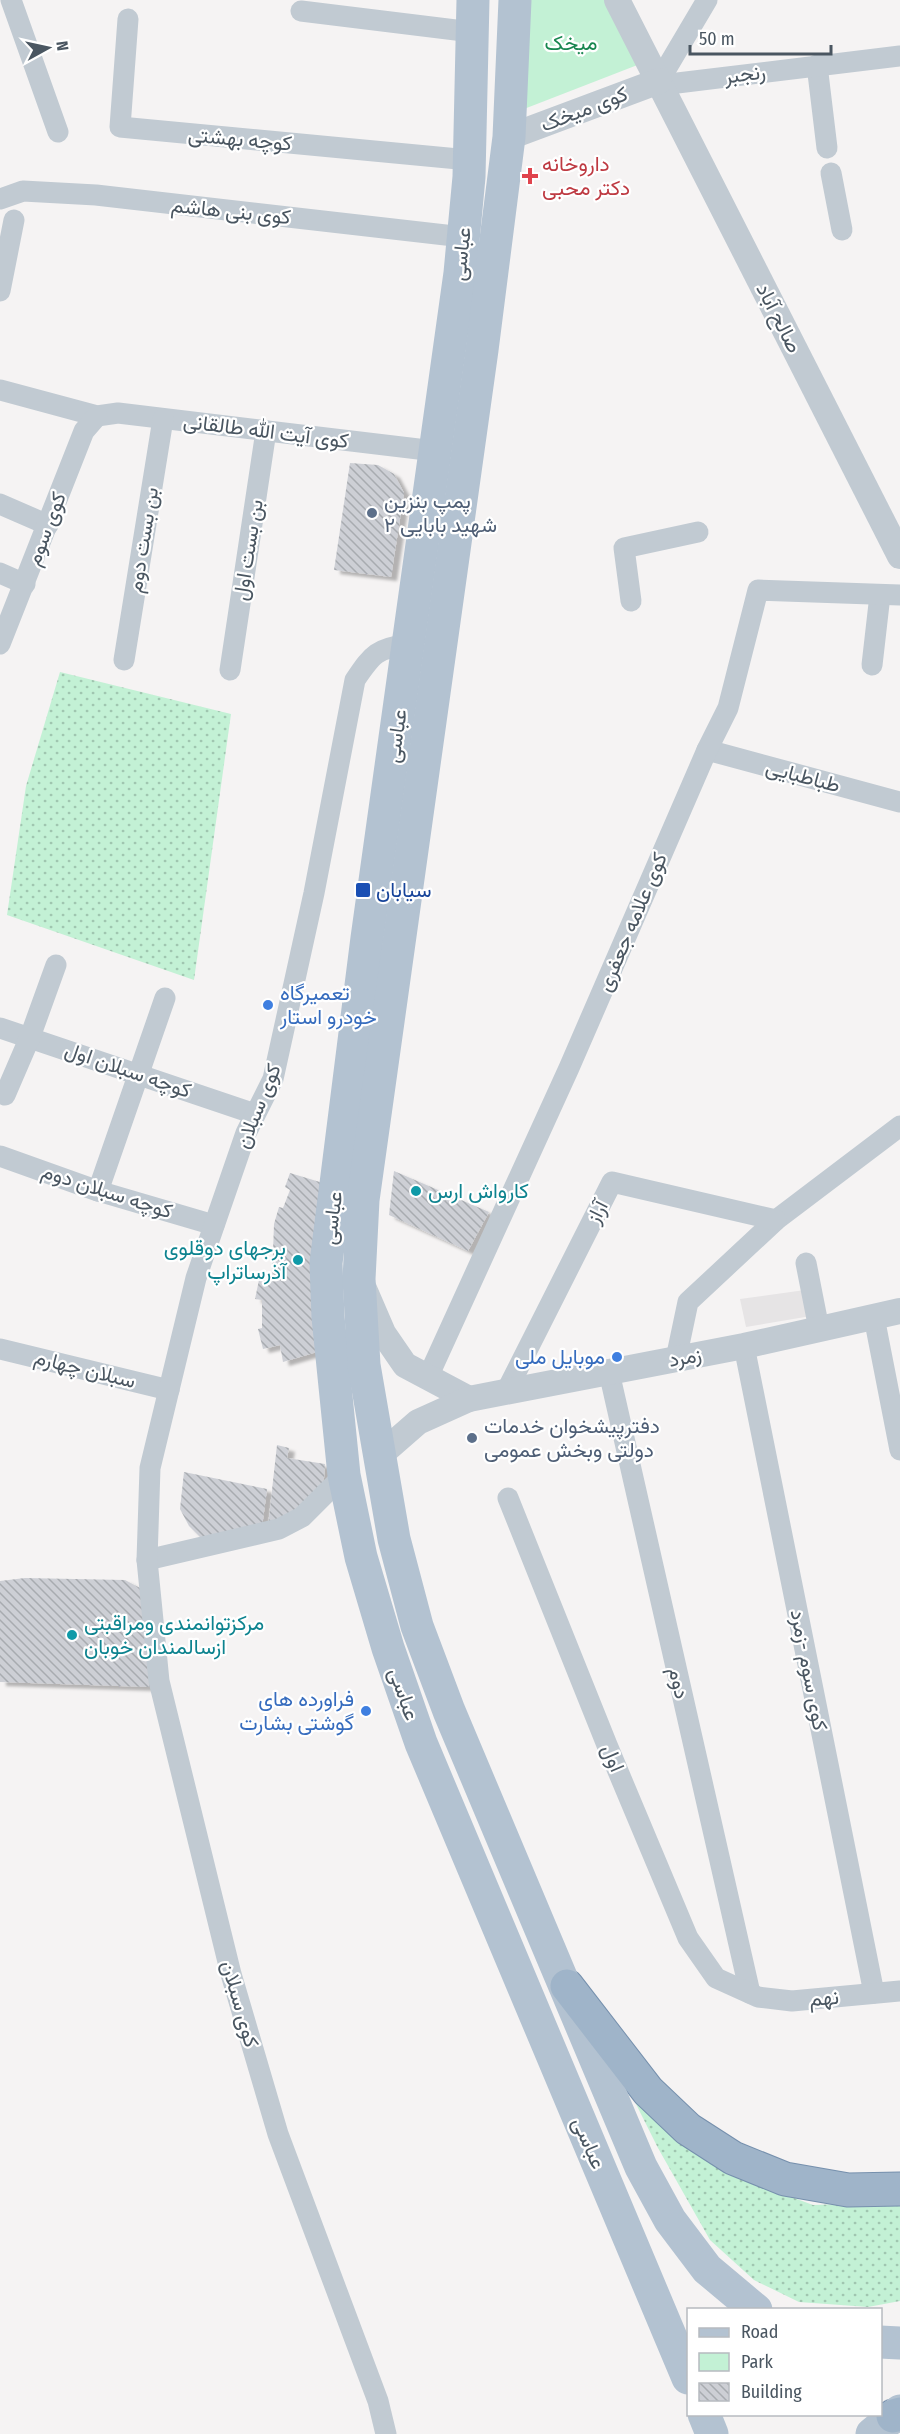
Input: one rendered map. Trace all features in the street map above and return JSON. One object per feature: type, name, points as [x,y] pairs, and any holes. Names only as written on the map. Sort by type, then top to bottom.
[{"type":"highway","points":[[567,1986],[648,2091],[688,2129],[733,2158],[785,2179],[848,2190],[900,2189]]},
{"type":"main road","name":"عباسى","points":[[473,0],[469,160],[463,237],[408,644],[383,940],[359,1279],[364,1365],[394,1539],[417,1626],[449,1711],[567,1986],[641,2167],[670,2220],[707,2269],[754,2308]]},
{"type":"main road","name":"عباسى","points":[[515,0],[509,137],[482,350],[326,1263],[328,1317],[344,1475],[361,1557],[388,1648],[421,1743],[687,2376]]},
{"type":"main road","points":[[450,343],[482,350]]},
{"type":"main road","points":[[882,2342],[900,2343]]},
{"type":"main road","points":[[704,2416],[712,2434]]},
{"type":"street","points":[[11,0],[58,132]]},
{"type":"street","name":"صالح آباد","points":[[617,0],[892,524],[900,556]]},
{"type":"street","points":[[660,83],[707,0]]},
{"type":"street","points":[[301,11],[472,32]]},
{"type":"street","name":"کوچه بهشتی","points":[[128,19],[120,127],[469,160]]},
{"type":"street","name":"رنجبر","points":[[660,83],[900,56]]},
{"type":"street","points":[[817,65],[827,148]]},
{"type":"street","name":"کوی میخک","points":[[509,137],[660,83]]},
{"type":"street","points":[[831,173],[842,230]]},
{"type":"street","name":"کوی بنی هاشم","points":[[0,199],[23,191],[96,195],[463,237]]},
{"type":"street","points":[[0,291],[14,220]]},
{"type":"street","name":"کوی آیت الله طالقانی","points":[[0,390],[97,416],[118,413],[435,451]]},
{"type":"street","name":"کوی سوم","points":[[0,644],[84,431],[97,416]]},
{"type":"street","name":"بن بست دوم","points":[[124,660],[163,419]]},
{"type":"street","name":"بن بست اول","points":[[230,670],[266,431]]},
{"type":"street","points":[[0,504],[48,525]]},
{"type":"street","points":[[631,601],[624,548],[698,532]]},
{"type":"street","points":[[0,573],[25,584]]},
{"type":"street","name":"کوی علامه جعفری","points":[[428,1377],[569,1068],[706,750],[728,708],[758,590],[890,595]]},
{"type":"street","points":[[872,665],[890,595]]},
{"type":"street","name":"کوی سبلان","points":[[386,2434],[378,2401],[278,2134],[231,1974],[159,1681],[147,1560],[150,1468],[196,1278],[246,1133],[273,1079],[314,893],[355,680],[366,663],[383,648],[408,644]]},
{"type":"street","name":"طباطبایی","points":[[706,750],[900,802]]},
{"type":"street","points":[[5,1095],[30,1037],[56,965]]},
{"type":"street","points":[[98,1191],[165,998]]},
{"type":"street","name":"کوچه سبلان اول","points":[[0,1028],[255,1114]]},
{"type":"street","points":[[676,1359],[688,1302],[776,1220],[900,1126]]},
{"type":"street","name":"کوچه سبلان دوم","points":[[0,1156],[98,1191],[214,1225]]},
{"type":"street","name":"آراز","points":[[506,1392],[612,1182],[776,1220]]},
{"type":"street","points":[[806,1263],[819,1329]]},
{"type":"street","points":[[359,1279],[383,1333],[405,1365],[469,1399]]},
{"type":"street","name":"زمرد","points":[[379,1456],[418,1422],[469,1399],[744,1346],[900,1311]]},
{"type":"street","points":[[874,1317],[900,1450]]},
{"type":"street","name":"کوی سوم -زمرد","points":[[744,1346],[874,1994]]},
{"type":"street","name":"سبلان چهارم","points":[[0,1349],[169,1390]]},
{"type":"street","name":"دوم","points":[[609,1372],[750,1993]]},
{"type":"street","points":[[147,1560],[279,1529],[302,1517],[344,1475]]},
{"type":"street","name":"اول","points":[[508,1498],[607,1745],[688,1938],[716,1978],[750,1993]]},
{"type":"street","name":"نهم","points":[[750,1993],[792,2001],[900,1991]]},
{"type":"shaded area","points":[[805,1290],[811,1316],[746,1327],[740,1299]]},
{"type":"green space","name":"میخک","points":[[526,0],[605,0],[640,64],[524,109]]},
{"type":"green space","points":[[60,672],[231,714],[194,980],[7,915],[26,786]]},
{"type":"green space","points":[[632,2096],[767,2188],[813,2205],[900,2202],[900,2301],[868,2307],[799,2302],[754,2280],[710,2240],[658,2148]]},
{"type":"building","points":[[350,463],[378,465],[394,474],[404,493],[391,577],[334,570]]},
{"type":"building","name":"کارواش ارس","points":[[394,1171],[489,1212],[468,1251],[389,1215]]},
{"type":"building","name":"برجهای دوقلوی آذرساتراپ","points":[[290,1173],[333,1186],[327,1349],[283,1362],[280,1345],[263,1349],[258,1329],[262,1328],[262,1300],[255,1299],[259,1280],[272,1280],[274,1224],[279,1207],[283,1208],[290,1190],[285,1187]]},
{"type":"building","points":[[277,1445],[289,1448],[287,1458],[325,1464],[324,1478],[318,1496],[268,1526]]},
{"type":"building","points":[[184,1472],[267,1489],[262,1527],[201,1538],[189,1526],[180,1509]]},
{"type":"building","name":"مرکزتوانمندی ومراقبتی ازسالمندان خوبان","points":[[25,1578],[125,1580],[140,1588],[149,1687],[0,1682],[0,1581]]},
{"type":"place","name":"داروخانه دکتر محبی","points":[[530,176]]},
{"type":"place","name":"پمپ بنزین شهید بابایی ۲","points":[[372,513]]},
{"type":"place","name":"سیابان","points":[[363,890]]},
{"type":"place","name":"تعمیرگاه خودرو استار","points":[[268,1005]]},
{"type":"place","name":"کارواش ارس","points":[[416,1191]]},
{"type":"place","name":"برجهای دوقلوی آذرساتراپ","points":[[298,1260]]},
{"type":"place","name":"موبایل ملی","points":[[617,1357]]},
{"type":"place","name":"دفترپیشخوان خدمات دولتی وبخش عمومی","points":[[472,1438]]},
{"type":"place","name":"مرکزتوانمندی ومراقبتی ازسالمندان خوبان","points":[[72,1635]]},
{"type":"place","name":"فراورده های گوشتی بشارت","points":[[366,1711]]}]
